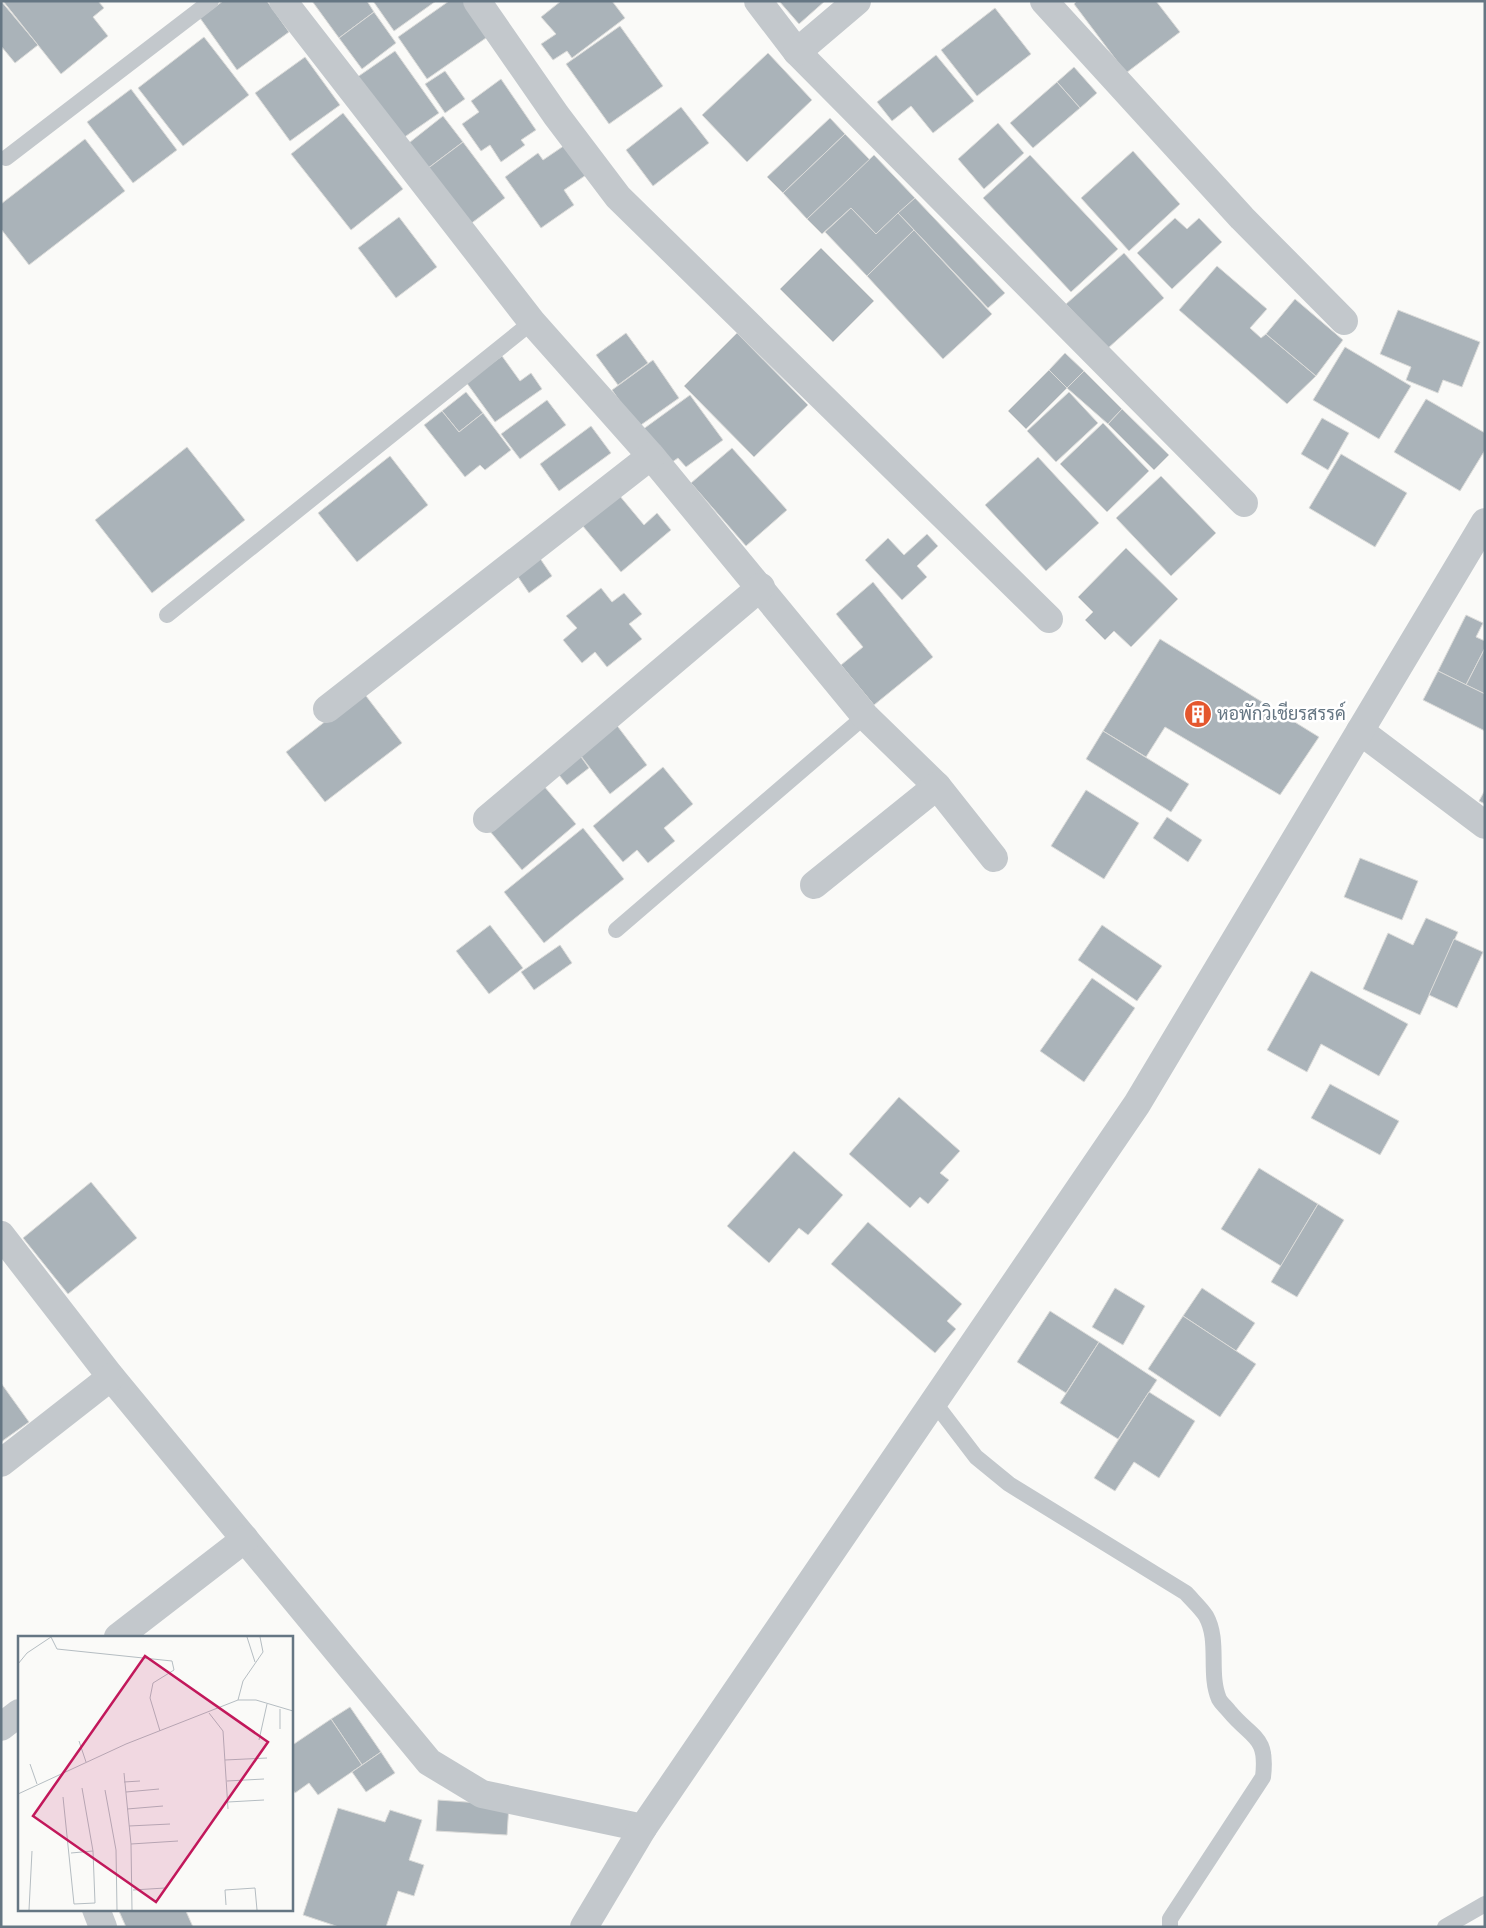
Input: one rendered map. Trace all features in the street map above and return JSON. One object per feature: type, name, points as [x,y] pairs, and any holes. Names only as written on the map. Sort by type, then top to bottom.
[{"type":"street","points":[[283,1],[532,322],[651,456],[761,587],[865,716],[937,786],[994,858]]},
{"type":"street","points":[[477,1],[556,115],[618,197],[1050,619]]},
{"type":"street","points":[[758,1],[797,52],[1244,503]]},
{"type":"street","points":[[797,52],[856,1]]},
{"type":"street","points":[[1044,1],[1242,218],[1344,321]]},
{"type":"street","points":[[326,709],[651,456]]},
{"type":"street","points":[[584,1927],[643,1828],[1137,1104],[1485,522]]},
{"type":"street","points":[[487,819],[761,587]]},
{"type":"street","points":[[1360,731],[1485,825]]},
{"type":"street","points":[[814,885],[937,786]]},
{"type":"street","points":[[1,1235],[111,1377],[429,1762],[482,1794],[643,1828]]},
{"type":"street","points":[[1,1463],[111,1377]]},
{"type":"street","points":[[119,1636],[245,1539]]},
{"type":"street","points":[[1,1727],[18,1714]]},
{"type":"street","points":[[96,1910],[103,1927]]},
{"type":"lane","points":[[6,158],[211,1]]},
{"type":"lane","points":[[168,615],[532,322]]},
{"type":"lane","points":[[616,930],[865,716]]},
{"type":"lane","points":[[934,1402],[976,1458],[1009,1484],[1186,1593],[1206,1616],[1214,1646],[1214,1672],[1219,1699],[1233,1716],[1259,1740],[1265,1756],[1265,1763],[1263,1777],[1170,1919],[1170,1927]]},
{"type":"lane","points":[[1445,1927],[1485,1904]]},
{"type":"building","points":[[1,1],[38,45],[15,63],[1,46]]},
{"type":"building","points":[[3,1],[98,1],[104,8],[93,17],[108,36],[61,74]]},
{"type":"building","points":[[223,1],[267,1],[289,32],[237,70],[200,18]]},
{"type":"building","points":[[312,1],[367,1],[374,12],[339,38]]},
{"type":"building","points":[[373,1],[436,1],[394,31]]},
{"type":"building","points":[[449,1],[475,1],[496,31],[427,79],[398,37]]},
{"type":"building","points":[[561,1],[612,1],[625,18],[572,58],[567,51],[553,60],[541,44],[556,34],[541,17]]},
{"type":"building","points":[[779,1],[825,1],[799,24]]},
{"type":"building","points":[[1077,1],[1156,1],[1180,32],[1126,73],[1074,4]]},
{"type":"building","points":[[995,8],[1031,54],[977,96],[941,50]]},
{"type":"building","points":[[374,12],[396,43],[362,69],[339,38]]},
{"type":"building","points":[[620,26],[663,86],[609,124],[566,64]]},
{"type":"building","points":[[204,37],[249,95],[183,146],[138,88]]},
{"type":"building","points":[[395,51],[439,113],[396,143],[353,80]]},
{"type":"building","points":[[768,53],[812,100],[747,162],[702,115]]},
{"type":"building","points":[[936,55],[974,101],[933,133],[911,106],[892,121],[877,102]]},
{"type":"building","points":[[305,57],[340,105],[290,141],[255,93]]},
{"type":"building","points":[[1074,67],[1097,93],[1080,108],[1057,82]]},
{"type":"building","points":[[445,71],[465,99],[445,113],[425,84]]},
{"type":"building","points":[[501,79],[536,130],[521,140],[525,145],[501,162],[490,145],[481,151],[462,124],[479,112],[471,101]]},
{"type":"building","points":[[1057,82],[1080,108],[1033,148],[1010,123]]},
{"type":"building","points":[[131,89],[177,150],[133,183],[87,122]]},
{"type":"building","points":[[681,107],[709,143],[653,186],[626,150]]},
{"type":"building","points":[[343,113],[403,189],[351,230],[291,154]]},
{"type":"building","points":[[443,116],[463,142],[419,175],[400,150]]},
{"type":"building","points":[[830,118],[845,134],[783,193],[767,177]]},
{"type":"building","points":[[998,123],[1024,153],[984,189],[958,159]]},
{"type":"building","points":[[845,134],[870,160],[807,219],[783,193]]},
{"type":"building","points":[[85,139],[125,191],[29,265],[1,229],[1,204]]},
{"type":"building","points":[[463,142],[505,198],[461,231],[419,175]]},
{"type":"building","points":[[568,143],[589,173],[564,190],[574,205],[541,228],[505,177],[538,153],[543,160]]},
{"type":"building","points":[[1133,151],[1180,204],[1129,251],[1081,198]]},
{"type":"building","points":[[874,155],[915,198],[876,234],[851,208],[822,234],[807,219]]},
{"type":"building","points":[[1030,155],[1118,249],[1071,292],[983,198]]},
{"type":"building","points":[[915,198],[1005,293],[988,308],[898,213]]},
{"type":"building","points":[[851,208],[876,234],[898,213],[914,230],[867,276],[825,232]]},
{"type":"building","points":[[399,217],[437,267],[396,298],[358,248]]},
{"type":"building","points":[[1175,218],[1187,229],[1199,218],[1222,242],[1172,289],[1137,253]]},
{"type":"building","points":[[914,230],[992,314],[943,359],[867,276]]},
{"type":"building","points":[[821,248],[874,301],[833,342],[780,289]]},
{"type":"building","points":[[1124,253],[1164,298],[1107,349],[1066,304]]},
{"type":"building","points":[[1217,266],[1267,309],[1250,328],[1261,338],[1266,334],[1316,376],[1287,404],[1179,310]]},
{"type":"building","points":[[1295,299],[1343,340],[1316,376],[1266,334]]},
{"type":"building","points":[[1398,310],[1480,342],[1462,387],[1443,380],[1438,393],[1406,380],[1411,367],[1380,354]]},
{"type":"building","points":[[626,333],[648,363],[618,385],[596,355]]},
{"type":"building","points":[[737,333],[808,405],[754,457],[684,386]]},
{"type":"building","points":[[1345,347],[1411,386],[1379,439],[1313,400]]},
{"type":"building","points":[[1065,353],[1084,371],[1067,388],[1049,370]]},
{"type":"building","points":[[502,356],[520,381],[531,373],[542,389],[495,422],[466,382]]},
{"type":"building","points":[[653,360],[679,398],[638,427],[612,390]]},
{"type":"building","points":[[1049,370],[1067,388],[1026,429],[1008,411]]},
{"type":"building","points":[[1084,371],[1122,409],[1108,424],[1067,388]]},
{"type":"building","points":[[466,392],[483,413],[459,432],[442,411]]},
{"type":"building","points":[[1069,392],[1098,423],[1056,462],[1027,431]]},
{"type":"building","points":[[690,395],[723,440],[686,467],[678,458],[668,465],[642,430]]},
{"type":"building","points":[[1426,399],[1485,433],[1485,450],[1460,491],[1394,452]]},
{"type":"building","points":[[547,400],[566,425],[520,459],[501,434]]},
{"type":"building","points":[[1122,409],[1169,455],[1154,470],[1108,424]]},
{"type":"building","points":[[442,411],[459,432],[483,413],[511,450],[485,470],[480,465],[465,477],[424,425]]},
{"type":"building","points":[[1322,418],[1349,433],[1328,470],[1301,454]]},
{"type":"building","points":[[1103,423],[1149,471],[1107,512],[1060,464]]},
{"type":"building","points":[[591,426],[611,453],[559,491],[540,464]]},
{"type":"building","points":[[187,447],[245,520],[152,593],[95,520]]},
{"type":"building","points":[[732,448],[787,510],[746,546],[691,483]]},
{"type":"building","points":[[1341,454],[1407,493],[1375,547],[1309,508]]},
{"type":"building","points":[[390,456],[428,505],[357,562],[318,513]]},
{"type":"building","points":[[1038,457],[1099,523],[1046,571],[985,505]]},
{"type":"building","points":[[1161,476],[1216,533],[1171,576],[1116,518]]},
{"type":"building","points":[[619,495],[644,525],[657,513],[671,530],[621,572],[582,525]]},
{"type":"building","points":[[927,534],[938,546],[917,566],[927,577],[902,600],[865,560],[888,538],[904,555]]},
{"type":"building","points":[[1126,548],[1178,599],[1131,647],[1114,631],[1105,640],[1085,620],[1093,612],[1078,597]]},
{"type":"building","points":[[535,551],[552,576],[529,593],[512,568]]},
{"type":"building","points":[[873,582],[933,657],[874,705],[841,665],[863,647],[836,614]]},
{"type":"building","points":[[601,588],[612,602],[624,593],[642,614],[629,624],[642,639],[607,667],[595,652],[582,663],[563,640],[577,628],[566,616]]},
{"type":"building","points":[[1466,615],[1483,623],[1476,637],[1485,641],[1485,648],[1466,685],[1438,671]]},
{"type":"building","name":"หอพักวิเชียรสรรค์","points":[[1160,639],[1319,737],[1280,795],[1165,727],[1146,757],[1103,731]]},
{"type":"building","points":[[1485,648],[1485,694],[1466,685]]},
{"type":"building","points":[[1438,671],[1485,694],[1485,731],[1423,700]]},
{"type":"building","points":[[363,692],[402,743],[325,802],[286,752]]},
{"type":"building","points":[[612,719],[647,765],[610,794],[574,747]]},
{"type":"building","points":[[1103,731],[1189,784],[1171,812],[1086,759]]},
{"type":"building","points":[[574,747],[589,768],[567,785],[551,765]]},
{"type":"building","points":[[663,767],[693,804],[664,828],[675,841],[648,863],[637,850],[623,862],[593,826]]},
{"type":"building","points":[[538,779],[576,824],[522,870],[484,824]]},
{"type":"building","points":[[1086,790],[1139,823],[1104,879],[1051,846]]},
{"type":"building","points":[[1485,790],[1485,804],[1479,801]]},
{"type":"building","points":[[1167,817],[1202,840],[1188,862],[1153,838]]},
{"type":"building","points":[[583,828],[624,879],[544,943],[504,892]]},
{"type":"building","points":[[1360,858],[1418,881],[1402,920],[1344,897]]},
{"type":"building","points":[[1426,918],[1458,932],[1420,1015],[1363,989],[1388,933],[1413,945]]},
{"type":"building","points":[[490,925],[523,968],[489,994],[456,951]]},
{"type":"building","points":[[1102,925],[1162,966],[1137,1001],[1078,960]]},
{"type":"building","points":[[1454,939],[1483,952],[1457,1008],[1429,995]]},
{"type":"building","points":[[560,945],[572,963],[534,990],[521,972]]},
{"type":"building","points":[[1311,971],[1408,1024],[1379,1076],[1321,1044],[1307,1072],[1267,1050]]},
{"type":"building","points":[[1092,978],[1135,1008],[1084,1082],[1040,1051]]},
{"type":"building","points":[[1330,1084],[1399,1121],[1380,1155],[1311,1118]]},
{"type":"building","points":[[899,1097],[960,1151],[940,1173],[949,1180],[928,1204],[920,1197],[910,1208],[849,1154]]},
{"type":"building","points":[[794,1151],[843,1195],[808,1235],[799,1228],[769,1263],[727,1226]]},
{"type":"building","points":[[1259,1168],[1318,1204],[1281,1266],[1221,1229]]},
{"type":"building","points":[[91,1182],[137,1238],[68,1294],[23,1238]]},
{"type":"building","points":[[1318,1204],[1344,1220],[1297,1297],[1271,1282]]},
{"type":"building","points":[[868,1222],[962,1304],[947,1321],[956,1329],[935,1353],[831,1264]]},
{"type":"building","points":[[1115,1288],[1145,1306],[1123,1345],[1092,1327]]},
{"type":"building","points":[[1202,1288],[1255,1323],[1236,1351],[1183,1316]]},
{"type":"building","points":[[1050,1311],[1099,1342],[1066,1393],[1017,1362]]},
{"type":"building","points":[[1183,1316],[1256,1364],[1220,1417],[1148,1369]]},
{"type":"building","points":[[1099,1342],[1157,1380],[1118,1439],[1060,1403]]},
{"type":"building","points":[[1,1383],[29,1422],[1,1442]]},
{"type":"building","points":[[1149,1392],[1195,1421],[1159,1478],[1134,1462],[1115,1491],[1094,1478]]},
{"type":"building","points":[[350,1707],[381,1752],[362,1765],[331,1719]]},
{"type":"building","points":[[331,1719],[362,1765],[318,1795],[309,1783],[295,1793],[292,1788],[292,1745]]},
{"type":"building","points":[[381,1752],[395,1773],[366,1792],[352,1772]]},
{"type":"building","points":[[438,1800],[509,1805],[507,1835],[436,1831]]},
{"type":"building","points":[[338,1808],[385,1822],[390,1810],[422,1820],[409,1860],[424,1865],[414,1896],[398,1891],[386,1927],[339,1927],[303,1915]]},
{"type":"building","points":[[118,1910],[185,1910],[193,1927],[126,1927]]},
{"type":"place","name":"หอพักวิเชียรสรรค์","points":[[1198,714]]}]
